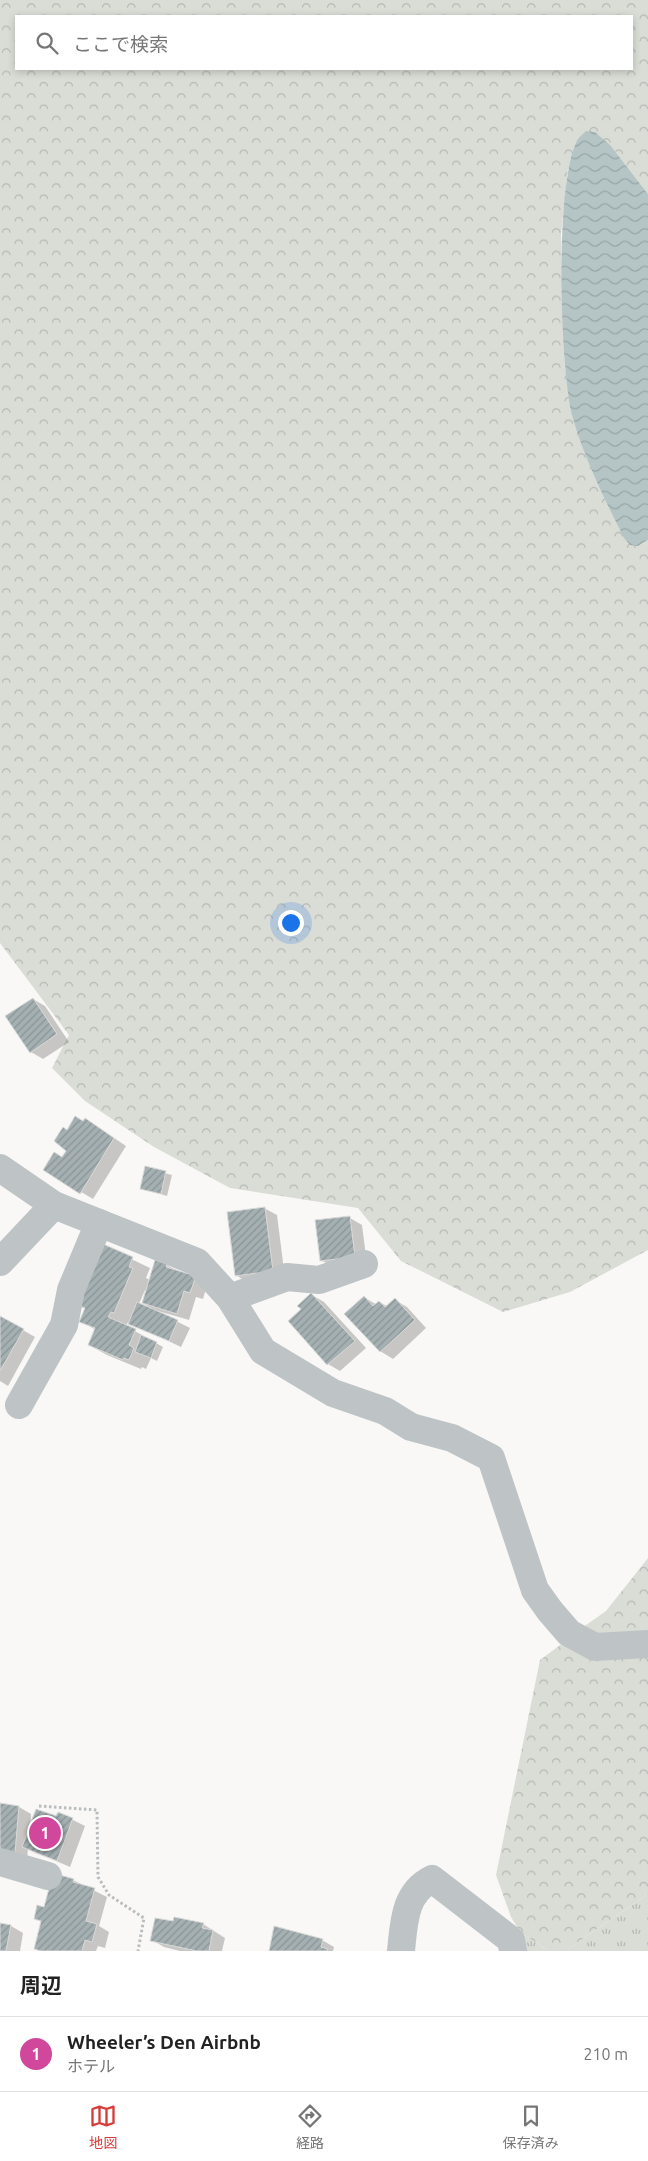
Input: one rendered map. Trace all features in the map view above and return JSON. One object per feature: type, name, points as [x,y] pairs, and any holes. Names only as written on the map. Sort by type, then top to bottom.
[{"type":"street","points":[[0,1168],[54,1205],[197,1262],[230,1298],[263,1352],[333,1393],[385,1411],[411,1427],[452,1438],[491,1458],[535,1590],[550,1612],[569,1633],[595,1647],[648,1644]]},
{"type":"street","points":[[1,1259],[54,1205]]},
{"type":"street","points":[[19,1405],[64,1325],[71,1290],[98,1223]]},
{"type":"street","points":[[230,1298],[287,1278],[319,1280],[364,1264]]},
{"type":"street","points":[[0,1862],[48,1876]]},
{"type":"street","points":[[401,1951],[406,1908],[420,1885],[432,1879],[511,1940],[513,1951]]},
{"type":"path","points":[[39,1806],[96,1810],[98,1878],[110,1894],[144,1918],[138,1951]]},
{"type":"green space","points":[[0,0],[648,0],[648,194],[611,146],[568,169],[561,235],[565,368],[638,546],[648,540],[648,1250],[570,1292],[503,1312],[401,1261],[358,1208],[230,1188],[154,1147],[85,1101],[52,1068],[69,1035],[0,943]]},
{"type":"green space","points":[[648,1558],[648,1637],[595,1640],[579,1630],[606,1611]]},
{"type":"green space","points":[[567,1640],[648,1653],[648,1894],[565,1951],[549,1951],[520,1932],[511,1917],[496,1875],[540,1660]]},
{"type":"green space","points":[[648,1894],[648,1951],[565,1951]]},
{"type":"green space","points":[[520,1932],[549,1951],[522,1951]]},
{"type":"water","points":[[586,131],[595,132],[611,146],[648,194],[648,540],[638,546],[630,545],[624,538],[595,478],[582,447],[572,415],[568,391],[562,317],[562,231],[570,161],[578,139]]},
{"type":"building","points":[[33,998],[57,1034],[30,1053],[5,1016]]},
{"type":"building","points":[[75,1116],[83,1121],[85,1118],[114,1138],[80,1194],[43,1170],[54,1152],[62,1157],[66,1151],[54,1141],[63,1127],[67,1130]]},
{"type":"building","points":[[145,1166],[166,1171],[161,1194],[140,1189]]},
{"type":"building","points":[[265,1207],[273,1271],[235,1276],[227,1212]]},
{"type":"building","points":[[350,1216],[355,1257],[320,1261],[315,1220]]},
{"type":"building","points":[[103,1244],[133,1257],[129,1267],[133,1268],[114,1313],[111,1312],[108,1317],[136,1329],[129,1345],[134,1348],[129,1360],[124,1358],[123,1360],[88,1345],[95,1328],[79,1322],[85,1308],[73,1304]]},
{"type":"building","points":[[155,1260],[167,1264],[166,1267],[196,1276],[190,1293],[184,1291],[177,1314],[142,1303]]},
{"type":"building","points":[[311,1293],[355,1341],[327,1365],[288,1321],[301,1309],[297,1306]]},
{"type":"building","points":[[364,1296],[373,1306],[379,1301],[385,1307],[395,1298],[415,1320],[380,1352],[344,1314]]},
{"type":"building","points":[[137,1302],[178,1320],[169,1341],[128,1324]]},
{"type":"building","points":[[0,1316],[24,1329],[0,1371]]},
{"type":"building","points":[[141,1335],[157,1342],[151,1358],[135,1352]]},
{"type":"building","points":[[0,1803],[19,1806],[15,1853],[0,1851]]},
{"type":"building","points":[[36,1809],[56,1816],[58,1812],[73,1818],[57,1861],[22,1847]]},
{"type":"building","points":[[53,1873],[74,1879],[73,1882],[95,1888],[86,1921],[97,1924],[92,1942],[85,1940],[82,1951],[41,1951],[34,1949],[41,1921],[34,1919],[37,1905],[44,1907]]},
{"type":"building","points":[[174,1917],[204,1923],[202,1928],[213,1930],[209,1951],[197,1951],[150,1941],[155,1918],[173,1921]]},
{"type":"building","points":[[0,1923],[11,1925],[6,1951],[0,1951]]},
{"type":"building","points":[[274,1926],[323,1939],[321,1947],[328,1949],[327,1951],[269,1951]]},
{"type":"place","name":"Wheeler’s Den Airbnb","points":[[45,1833]]}]
